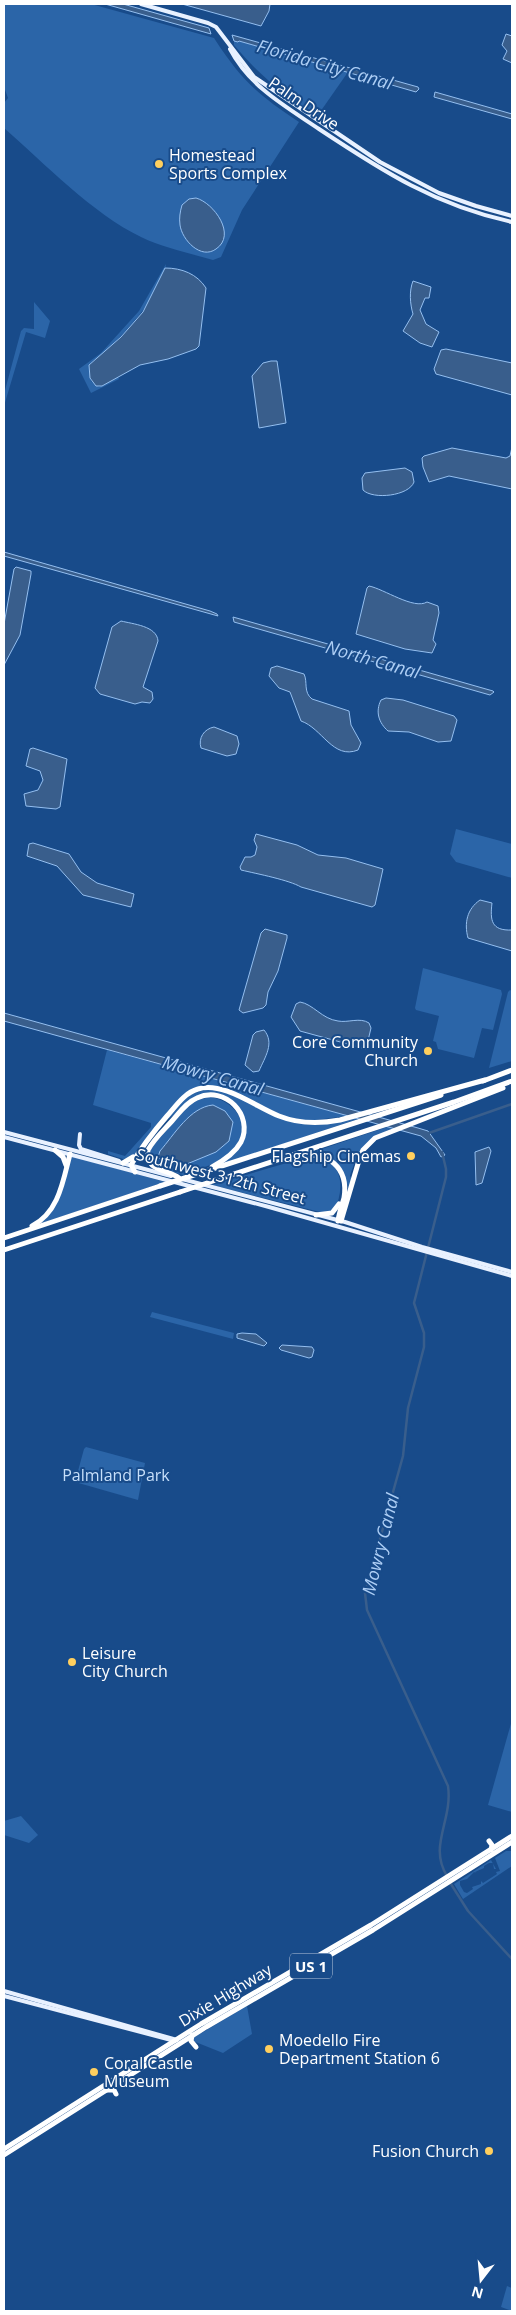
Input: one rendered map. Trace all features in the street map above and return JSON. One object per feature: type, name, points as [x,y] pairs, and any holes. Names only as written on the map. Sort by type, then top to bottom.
[{"type":"highway","points":[[4,1238],[512,1070]]},
{"type":"highway","points":[[135,1172],[131,1165],[138,1154],[181,1100],[193,1090],[206,1087],[225,1090],[280,1116],[295,1121],[316,1123],[340,1120],[485,1080]]},
{"type":"highway","points":[[4,1250],[512,1083]]},
{"type":"highway","points":[[339,1223],[363,1150],[375,1138],[512,1083]]},
{"type":"highway","points":[[179,1178],[150,1164],[147,1155],[149,1147],[189,1102],[201,1096],[219,1096],[231,1102],[241,1113],[244,1127],[243,1136],[232,1153],[216,1165],[197,1174]]},
{"type":"highway","points":[[55,1150],[65,1160],[64,1176]]},
{"type":"highway","points":[[27,1230],[42,1220],[52,1209],[70,1154]]},
{"type":"highway","points":[[122,1163],[138,1154]]},
{"type":"highway","points":[[262,1166],[310,1154],[332,1161],[340,1170],[344,1190],[339,1223]]},
{"type":"highway","points":[[316,1215],[334,1212],[344,1190]]},
{"type":"highway","points":[[489,1841],[492,1845],[491,1850]]},
{"type":"highway","name":"Dixie Highway","points":[[451,1878],[466,1872],[511,1841]]},
{"type":"highway","name":"Dixie Highway","points":[[4,2152],[27,2140],[105,2090],[233,2004],[401,1910],[446,1882],[491,1850],[511,1841]]},
{"type":"highway","points":[[466,1872],[470,1866],[498,1849],[501,1844]]},
{"type":"highway","name":"Dixie Highway","points":[[4,2152],[12,2144],[51,2118],[165,2046],[192,2035],[256,1996],[373,1930],[377,1925],[427,1890],[446,1882]]},
{"type":"highway","points":[[288,1978],[290,1974],[312,1959]]},
{"type":"highway","points":[[256,1996],[280,1980],[280,1977]]},
{"type":"highway","points":[[212,2023],[218,2016],[232,2008],[233,2004]]},
{"type":"highway","points":[[192,2035],[191,2041],[196,2047]]},
{"type":"highway","points":[[163,2039],[165,2046]]},
{"type":"highway","points":[[105,2090],[114,2090],[116,2094]]},
{"type":"highway","points":[[27,2140],[29,2135],[51,2118]]},
{"type":"main road","points":[[141,4],[208,23],[216,27],[224,38]]},
{"type":"main road","name":"Palm Drive","points":[[224,38],[245,68],[259,81],[380,162],[438,193],[512,216]]},
{"type":"main road","name":"Palm Drive","points":[[224,38],[234,58],[253,82],[271,98],[386,173],[449,204],[512,222]]},
{"type":"main road","name":"Southwest 312th Street","points":[[4,1132],[316,1215],[355,1231],[512,1274]]},
{"type":"main road","points":[[80,1134],[79,1145],[81,1148],[116,1158],[122,1163]]},
{"type":"main road","name":"Southwest 312th Street","points":[[4,1137],[135,1172],[339,1223],[366,1228],[422,1249]]},
{"type":"main road","points":[[355,1231],[366,1228]]},
{"type":"main road","points":[[4,1991],[177,2041]]},
{"type":"main road","points":[[4,1996],[163,2039],[177,2041]]},
{"type":"green space","name":"Homestead Sports Complex","points":[[4,4],[91,4],[214,38],[251,86],[299,122],[242,210],[221,257],[213,260],[168,247],[141,237],[123,227],[87,202],[4,128],[4,103],[8,98],[4,87]]},
{"type":"green space","points":[[234,41],[348,72],[318,115],[293,100],[263,76],[234,45]]},
{"type":"green space","points":[[166,264],[158,287],[134,322],[105,352],[89,365],[91,381],[99,387],[118,377],[119,379],[91,393],[79,369],[101,353],[139,311]]},
{"type":"green space","points":[[34,302],[50,321],[45,338],[26,332],[4,406],[4,394],[21,331],[24,328],[34,329]]},
{"type":"green space","points":[[456,829],[512,844],[512,878],[456,862],[450,854]]},
{"type":"green space","points":[[423,968],[501,990],[502,994],[493,1030],[482,1028],[474,1058],[438,1049],[436,1042],[433,1041],[439,1016],[416,1010],[415,1008]]},
{"type":"green space","points":[[512,991],[512,1061],[489,1068],[508,992]]},
{"type":"green space","points":[[107,1050],[348,1116],[307,1121],[286,1117],[227,1089],[193,1089],[135,1154],[126,1160],[108,1154],[108,1151],[125,1156],[151,1127],[151,1123],[93,1105]]},
{"type":"green space","points":[[215,1088],[306,1125],[325,1124],[353,1117],[358,1119],[222,1164],[233,1155],[246,1127],[231,1099],[218,1094],[206,1093],[168,1119],[171,1112],[186,1097]]},
{"type":"green space","points":[[209,1097],[226,1103],[239,1116],[242,1123],[240,1141],[223,1158],[183,1175],[159,1168],[149,1159],[151,1148],[187,1107],[195,1101]]},
{"type":"green space","points":[[387,1127],[393,1128],[376,1136],[360,1152],[350,1176],[352,1180],[349,1189],[339,1164],[332,1158],[316,1151]]},
{"type":"green space","points":[[71,1156],[165,1182],[39,1224],[48,1216]]},
{"type":"green space","points":[[307,1157],[327,1161],[334,1166],[338,1174],[340,1191],[334,1211],[324,1213],[212,1185]]},
{"type":"green space","points":[[152,1312],[234,1333],[233,1339],[150,1317]]},
{"type":"green space","name":"Palmland Park","points":[[86,1447],[145,1463],[138,1500],[75,1482]]},
{"type":"green space","points":[[512,1720],[512,1812],[488,1805]]},
{"type":"green space","points":[[21,1816],[38,1835],[29,1843],[4,1835],[4,1821]]},
{"type":"green space","points":[[506,1851],[512,1851],[512,1866],[463,1899],[454,1884],[491,1860],[493,1863],[489,1863],[476,1873],[474,1872],[467,1879],[460,1881],[464,1892],[467,1893],[473,1889],[472,1887],[481,1884],[481,1881],[483,1883],[497,1874],[496,1872],[500,1871],[495,1858]]},
{"type":"green space","points":[[247,2006],[252,2034],[223,2053],[193,2041],[193,2038]]},
{"type":"green space","points":[[507,2286],[512,2288],[512,2311],[501,2307]]},
{"type":"water","name":"Florida City Canal","points":[[105,4],[123,4],[209,28],[211,34]]},
{"type":"water","points":[[182,4],[270,4],[269,11],[261,26]]},
{"type":"water","points":[[506,34],[512,36],[512,63],[503,59],[507,51],[502,45]]},
{"type":"water","name":"Florida City Canal","points":[[232,35],[418,87],[419,89],[416,92],[234,41]]},
{"type":"water","name":"Florida City Canal","points":[[435,92],[512,114],[512,119],[434,97]]},
{"type":"water","points":[[196,198],[210,206],[221,220],[224,228],[222,243],[210,252],[204,252],[193,247],[184,237],[180,225],[182,205],[189,199]]},
{"type":"water","points":[[165,268],[177,269],[188,273],[198,279],[206,288],[199,346],[196,349],[168,359],[140,365],[102,386],[96,386],[90,378],[89,365],[121,337],[143,312]]},
{"type":"water","points":[[413,281],[431,287],[429,298],[425,298],[420,310],[426,324],[439,332],[432,347],[420,343],[403,331],[413,314],[410,298]]},
{"type":"water","points":[[446,349],[512,363],[512,395],[436,374],[434,369],[441,350]]},
{"type":"water","points":[[277,361],[286,423],[259,428],[252,376],[263,363]]},
{"type":"water","points":[[512,447],[512,489],[449,476],[429,482],[423,467],[422,458],[424,456],[452,448],[506,458],[510,456]]},
{"type":"water","points":[[405,468],[412,472],[414,482],[405,491],[382,496],[363,490],[362,478],[365,473]]},
{"type":"water","points":[[4,552],[210,611],[218,616],[4,556]]},
{"type":"water","points":[[16,567],[31,571],[31,574],[20,635],[4,665],[4,624],[14,569]]},
{"type":"water","points":[[369,586],[407,601],[421,604],[427,602],[438,606],[439,613],[433,640],[436,644],[432,653],[405,649],[356,634]]},
{"type":"water","name":"North Canal","points":[[233,617],[494,692],[490,695],[234,622]]},
{"type":"water","points":[[121,621],[144,626],[157,636],[158,641],[143,687],[152,692],[153,699],[150,703],[142,702],[135,704],[100,694],[95,688],[112,627]]},
{"type":"water","points":[[277,666],[304,674],[307,690],[312,699],[349,711],[351,725],[361,743],[358,750],[342,751],[301,721],[290,692],[279,688],[269,676],[271,668]]},
{"type":"water","points":[[386,698],[403,700],[454,716],[457,720],[451,741],[438,742],[409,732],[388,731],[380,721],[378,713],[381,700]]},
{"type":"water","points":[[214,727],[237,736],[239,744],[236,754],[227,756],[201,748],[200,741],[203,734]]},
{"type":"water","points":[[33,748],[67,759],[60,807],[56,809],[26,806],[24,794],[38,790],[43,780],[40,771],[26,766],[30,749]]},
{"type":"water","points":[[256,834],[297,845],[318,855],[346,858],[383,869],[375,905],[372,907],[241,870],[240,867],[245,857],[255,855],[257,847],[254,840]]},
{"type":"water","points":[[33,843],[69,854],[81,872],[97,883],[134,894],[131,907],[83,895],[57,866],[27,856],[29,844]]},
{"type":"water","points":[[480,900],[492,903],[491,915],[496,926],[500,929],[512,930],[512,951],[468,938],[466,927],[469,912]]},
{"type":"water","points":[[265,929],[287,935],[287,938],[278,971],[268,992],[266,1005],[263,1008],[243,1013],[239,1010],[261,933]]},
{"type":"water","points":[[300,1002],[305,1003],[332,1020],[362,1020],[369,1023],[371,1028],[366,1049],[300,1031],[291,1017],[296,1004]]},
{"type":"water","name":"Mowry Canal","points":[[4,1013],[428,1131],[445,1155],[441,1157],[436,1148],[421,1136],[4,1021]]},
{"type":"water","points":[[264,1030],[269,1040],[268,1050],[259,1071],[253,1072],[245,1065],[253,1035]]},
{"type":"water","points":[[213,1105],[225,1111],[233,1122],[229,1141],[216,1152],[182,1166],[158,1157],[160,1151],[190,1116],[205,1107]]},
{"type":"water","points":[[489,1147],[491,1151],[482,1183],[476,1185],[475,1152]]},
{"type":"water","points":[[237,1334],[256,1334],[267,1343],[264,1346],[237,1338]]},
{"type":"water","points":[[282,1345],[312,1347],[314,1350],[312,1357],[309,1358],[281,1350],[279,1348]]},
{"type":"waterway","name":"Mowry Canal","points":[[429,1133],[512,1104]]},
{"type":"waterway","name":"Mowry Canal","points":[[442,1152],[446,1177],[414,1303],[424,1333],[424,1347],[408,1408],[403,1456],[365,1593],[367,1610],[448,1786],[449,1798],[440,1843],[442,1865],[447,1876]]},
{"type":"waterway","name":"Mowry Canal","points":[[449,1881],[468,1911],[512,1959]]},
{"type":"place","name":"Homestead Sports Complex","points":[[159,164]]},
{"type":"place","name":"Core Community Church","points":[[428,1051]]},
{"type":"place","name":"Flagship Cinemas","points":[[411,1156]]},
{"type":"place","name":"Leisure City Church","points":[[72,1662]]},
{"type":"place","name":"Moedello Fire Department Station 6","points":[[269,2049]]},
{"type":"place","name":"Coral Castle Museum","points":[[94,2072]]},
{"type":"place","name":"Fusion Church","points":[[489,2151]]}]
